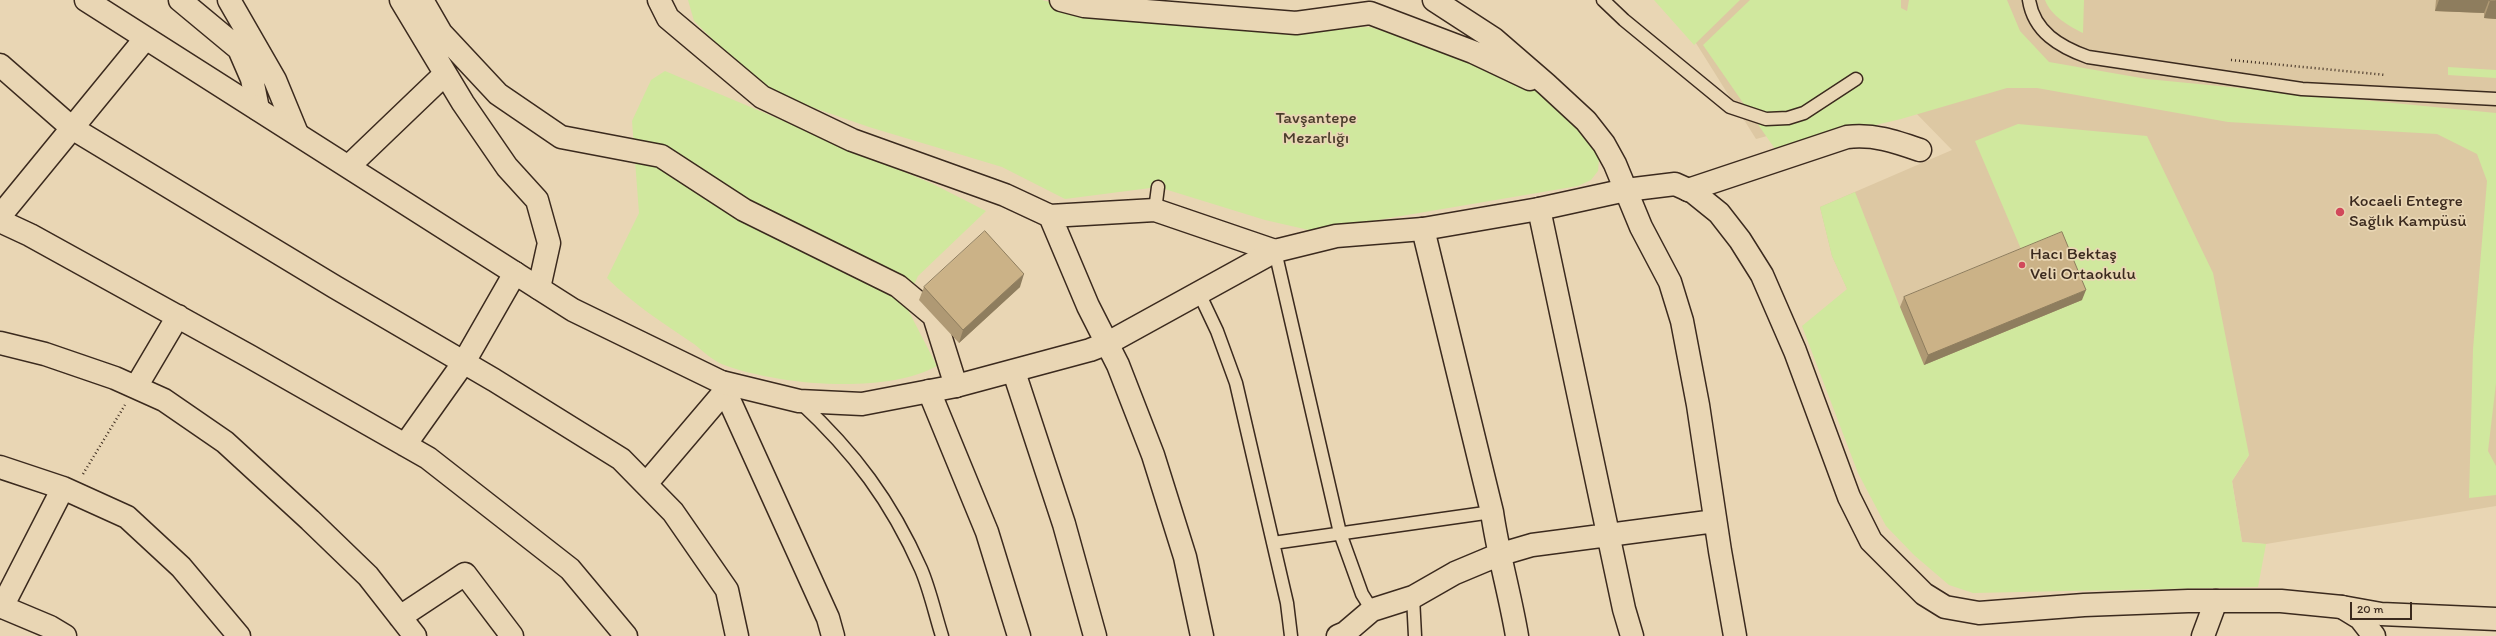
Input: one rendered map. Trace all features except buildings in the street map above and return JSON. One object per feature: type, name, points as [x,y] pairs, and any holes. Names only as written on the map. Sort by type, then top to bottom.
[{"type":"street","points":[[86,0],[145,39],[296,131],[573,310],[723,387],[799,401],[862,404],[956,386],[1014,372],[1108,343],[1275,251],[1336,236],[1424,229],[1539,209],[1626,190],[1675,184],[1688,190],[1719,213],[1740,240],[1762,275],[1795,351],[1849,497],[1871,541],[1924,594],[1945,607],[1979,613],[2084,605],[2216,601],[2281,601],[2342,607],[2381,614],[2496,619]]},
{"type":"street","points":[[180,0],[239,49],[252,79],[258,108]]},
{"type":"street","points":[[229,0],[275,80],[296,131]]},
{"type":"street","points":[[401,0],[445,74],[507,167],[537,200],[549,243],[539,288]]},
{"type":"street","points":[[422,0],[440,33],[498,94],[561,137],[661,156],[744,210],[898,286],[934,316],[956,386]]},
{"type":"street","points":[[659,0],[668,18],[762,97],[852,140],[1005,195],[1050,216],[1155,210],[1275,251]]},
{"type":"street","points":[[1061,0],[1084,6],[1296,23],[1370,13],[1473,52],[1527,78],[1546,84]]},
{"type":"street","points":[[1434,0],[1494,38],[1586,121],[1604,144],[1626,190],[1644,233],[1670,282],[1682,321],[1698,405],[1715,521],[1735,636]]},
{"type":"street","points":[[0,216],[145,39]]},
{"type":"street","points":[[0,65],[72,128],[335,287],[464,362],[621,459],[673,512],[727,590],[737,636]]},
{"type":"street","points":[[349,166],[445,74]]},
{"type":"street","points":[[1688,190],[1846,137],[1865,135],[1889,139],[1920,150]]},
{"type":"street","points":[[1539,209],[1624,609],[1632,636]]},
{"type":"street","points":[[1050,216],[1088,306],[1108,343],[1153,455],[1185,557],[1202,636]]},
{"type":"street","points":[[0,221],[30,235],[178,316],[428,458],[570,569],[626,636]]},
{"type":"street","points":[[1424,229],[1492,512],[1498,555],[1511,600],[1517,636]]},
{"type":"street","points":[[405,445],[464,362],[516,273]]},
{"type":"street","points":[[136,387],[178,316]]},
{"type":"street","points":[[0,343],[45,354],[115,378],[136,387],[164,400],[225,442],[310,520],[368,576],[415,636]]},
{"type":"street","points":[[1014,372],[1064,524],[1095,636]]},
{"type":"street","points":[[646,484],[723,387]]},
{"type":"street","points":[[723,387],[828,618],[833,636]]},
{"type":"street","points":[[929,391],[987,532],[1019,636]]},
{"type":"street","points":[[0,467],[68,490],[126,517],[181,567],[239,636]]},
{"type":"street","points":[[65,636],[50,627],[1,607],[68,490]]},
{"type":"street","points":[[1338,636],[1345,633],[1372,610],[1414,597],[1455,573],[1498,555],[1532,546],[1715,521]]},
{"type":"street","points":[[400,617],[464,574],[512,636]]},
{"type":"street","points":[[2203,636],[2216,601]]},
{"type":"street","points":[[2342,607],[2360,618],[2374,636]]},
{"type":"lane","points":[[1603,0],[1624,20],[1730,107],[1766,118],[1788,118],[1804,113],[1856,79]]},
{"type":"lane","points":[[2029,0],[2030,9],[2043,30],[2064,48],[2088,57],[2302,90],[2496,99]]},
{"type":"lane","points":[[1155,210],[1158,187]]},
{"type":"lane","points":[[1275,251],[1340,533],[1362,594],[1372,610]]},
{"type":"lane","points":[[1199,293],[1217,330],[1236,383],[1287,603],[1291,636]]},
{"type":"lane","points":[[799,401],[834,434],[882,494],[921,570],[942,636]]},
{"type":"lane","points":[[1273,543],[1492,512]]},
{"type":"lane","points":[[1414,597],[1415,636]]},
{"type":"path","points":[[2226,60],[2387,75]]},
{"type":"path","points":[[68,490],[136,387]]},
{"type":"shaded area","name":"Kocaeli Entegre Sağlık Kampüsü","points":[[1669,0],[2496,0],[2496,506],[2266,544],[2242,542],[2232,481],[2249,455],[1905,415],[1832,256],[1820,207],[1952,150],[1912,109],[1859,111],[1756,139]]},
{"type":"green space","name":"Tavşantepe Mezarlığı","points":[[688,0],[1042,0],[1087,11],[1306,29],[1370,27],[1428,45],[1541,90],[1591,144],[1599,159],[1598,171],[1591,180],[1578,186],[1313,231],[1265,220],[1158,187],[1065,199],[1002,167],[869,127],[765,91],[694,21]]},
{"type":"green space","points":[[1654,0],[1740,0],[1694,45]]},
{"type":"green space","points":[[1750,0],[1901,0],[1901,8],[1907,11],[1909,0],[2007,0],[2020,31],[2049,62],[2147,79],[2496,113],[2496,383],[2488,451],[2496,466],[2496,495],[2469,498],[2473,349],[2487,181],[2477,154],[2437,134],[2228,122],[2037,88],[2007,88],[1901,119],[1775,149],[1703,45]]},
{"type":"green space","points":[[2045,0],[2084,0],[2083,33],[2066,24],[2056,16]]},
{"type":"green space","points":[[2448,67],[2496,70],[2496,78],[2448,75]]},
{"type":"green space","points":[[665,71],[933,184],[986,211],[918,276],[905,304],[937,366],[915,375],[889,381],[861,384],[802,382],[773,378],[747,372],[724,365],[712,358],[638,305],[607,278],[639,213],[632,121],[651,80]]},
{"type":"green space","points":[[2018,124],[2147,136],[2213,273],[2249,455],[2232,481],[2242,542],[2266,544],[2258,587],[1973,593],[1949,585],[1914,555],[1886,526],[1858,473],[1802,326],[1847,289],[1832,256],[1820,207],[1855,192],[1900,307],[2024,256],[1975,141]]},
{"type":"place","name":"Kocaeli Entegre Sağlık Kampüsü","points":[[2340,212]]},
{"type":"place","name":"Hacı Bektaş Veli Ortaokulu","points":[[2022,265]]}]
